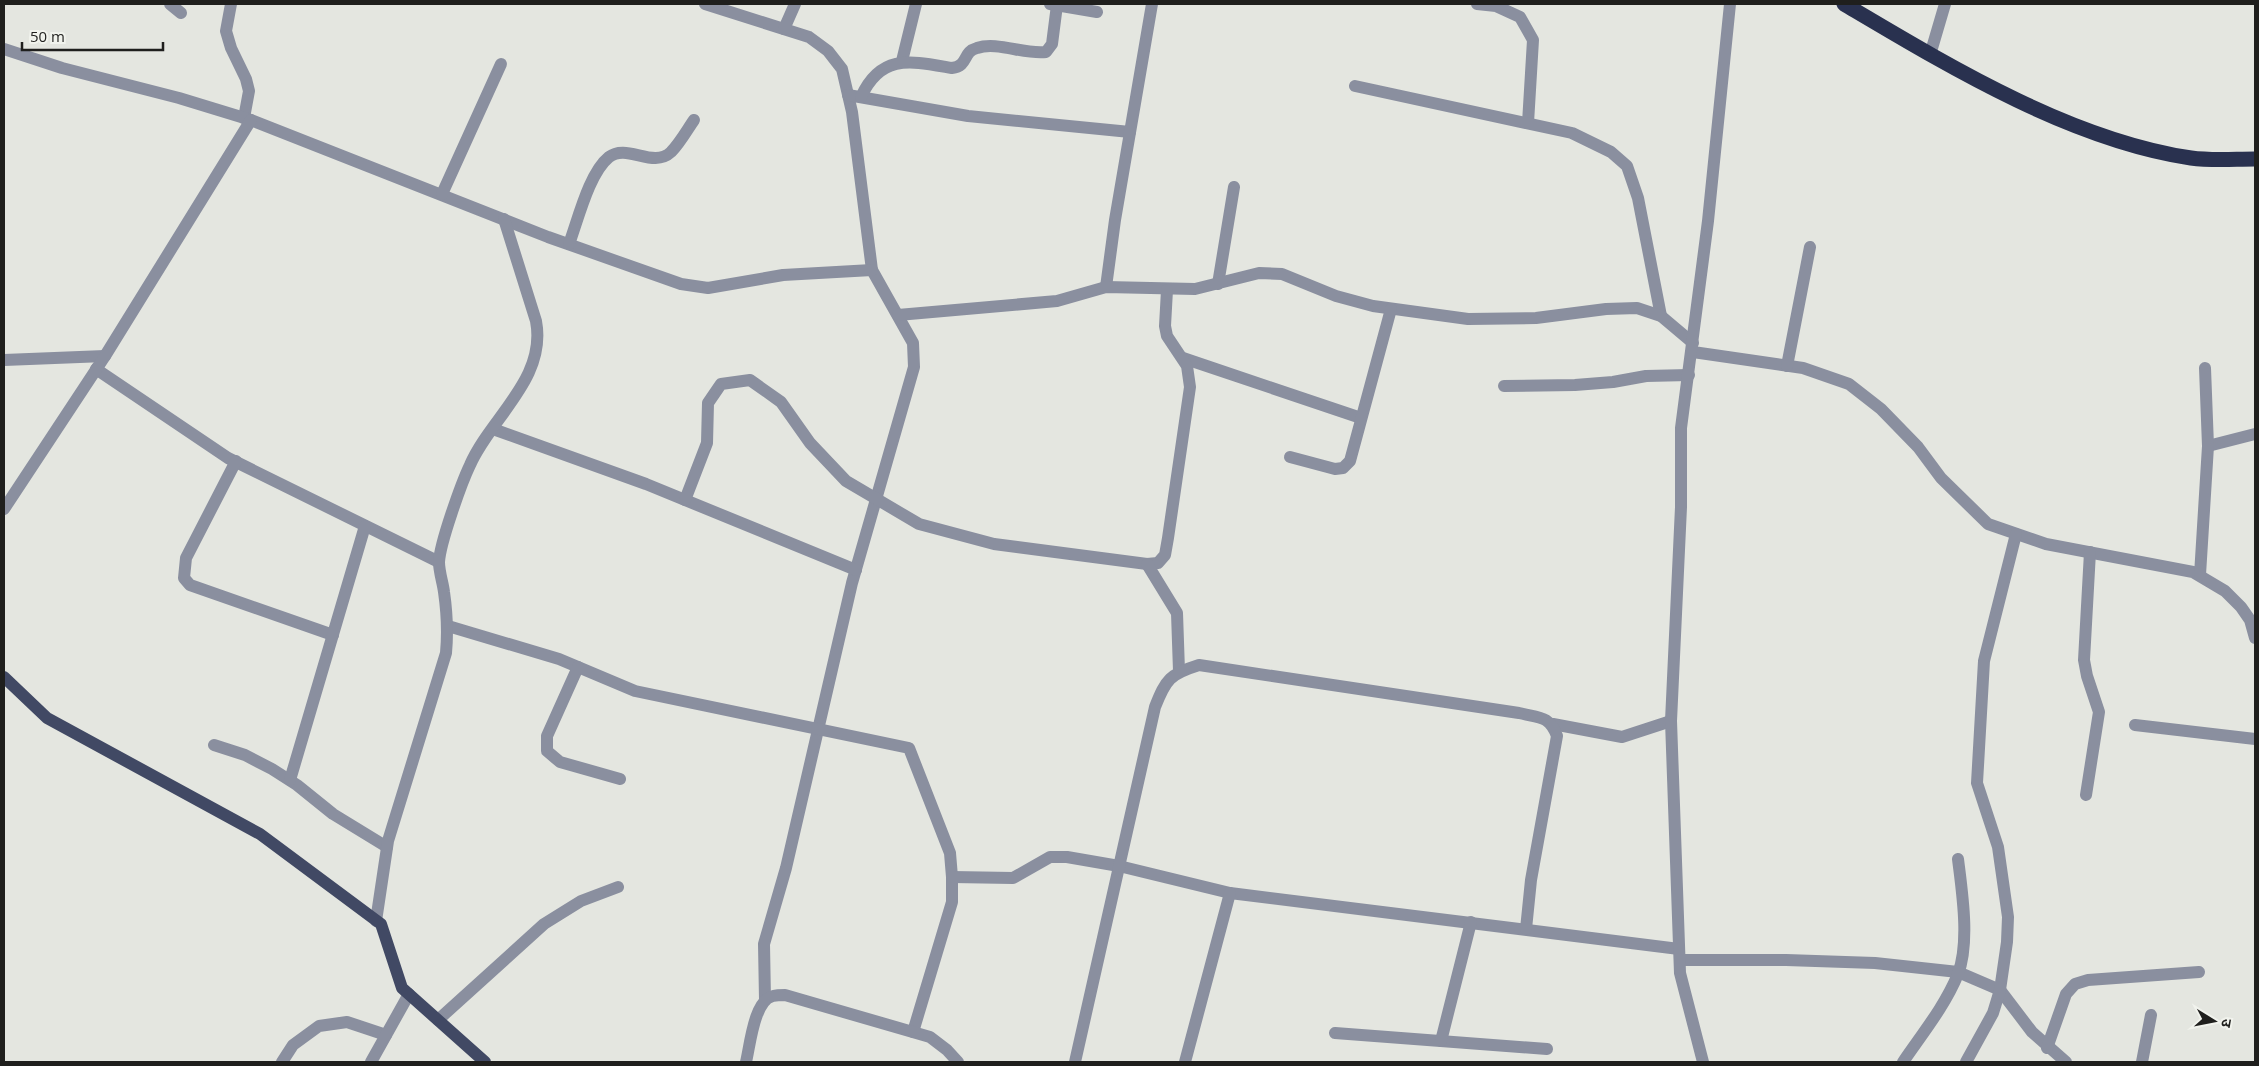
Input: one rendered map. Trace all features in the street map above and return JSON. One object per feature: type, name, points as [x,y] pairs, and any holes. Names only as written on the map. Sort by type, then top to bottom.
[{"type":"highway","points":[[1844,4],[1930,55],[2038,108],[2102,136],[2155,151],[2193,158],[2255,159]]},
{"type":"main road","points":[[4,677],[47,718],[260,834],[381,924],[402,988],[484,1062]]},
{"type":"street","points":[[170,4],[181,13]]},
{"type":"street","points":[[4,509],[105,356],[247,119],[249,91],[226,31],[231,4]]},
{"type":"street","points":[[706,4],[808,36],[828,51],[842,69],[854,96],[852,112],[872,270],[913,343],[914,367],[856,570],[786,868],[764,944],[765,1000]]},
{"type":"street","points":[[784,29],[795,4]]},
{"type":"street","points":[[902,61],[916,4]]},
{"type":"street","points":[[854,96],[877,72],[889,65],[902,61],[959,68],[964,63],[967,55],[975,48],[985,46],[1036,53],[1046,52],[1052,44],[1054,4],[1097,12]]},
{"type":"street","points":[[1106,287],[1152,4]]},
{"type":"street","points":[[1477,4],[1496,6],[1520,17],[1532,40],[1528,123]]},
{"type":"street","points":[[1703,1062],[1680,973],[1671,721],[1681,507],[1681,428],[1693,348],[1730,4]]},
{"type":"street","points":[[1930,55],[1945,4]]},
{"type":"street","points":[[4,49],[62,68],[180,98],[247,119],[569,244],[681,284],[708,288],[783,275],[872,270]]},
{"type":"street","points":[[442,194],[501,64]]},
{"type":"street","points":[[1355,86],[1572,133],[1611,152],[1627,166],[1638,198],[1661,316]]},
{"type":"street","points":[[854,96],[968,116],[1130,132]]},
{"type":"street","points":[[569,244],[599,167],[610,156],[620,152],[652,158],[662,157],[671,152],[694,120]]},
{"type":"street","points":[[1218,284],[1234,187]]},
{"type":"street","points":[[376,921],[387,847],[446,653],[448,626],[439,562],[444,542],[470,464],[521,389],[536,354],[539,337],[536,321],[504,219]]},
{"type":"street","points":[[1787,366],[1810,247]]},
{"type":"street","points":[[898,315],[1058,301],[1106,287],[1167,290],[1195,289],[1259,273],[1282,274],[1336,296],[1391,309],[1468,319],[1536,318],[1571,312],[1637,308],[1661,316],[1693,348],[1804,368],[1849,384],[1881,409],[1918,447],[1941,478],[1988,524],[2046,544],[2193,572],[2225,591],[2241,607],[2250,620],[2255,638]]},
{"type":"street","points":[[685,500],[707,443],[708,403],[721,384],[750,380],[781,402],[810,443],[846,481],[919,524],[994,544],[1147,564],[1158,563],[1165,555],[1190,387],[1190,375],[1183,358],[1167,336],[1165,326],[1167,290]]},
{"type":"street","points":[[1290,457],[1335,469],[1343,468],[1350,461],[1391,309]]},
{"type":"street","points":[[4,360],[105,356]]},
{"type":"street","points":[[1183,358],[1361,418]]},
{"type":"street","points":[[2200,575],[2208,446],[2205,368]]},
{"type":"street","points":[[96,369],[236,461],[439,562]]},
{"type":"street","points":[[1504,386],[1575,385],[1613,382],[1646,376],[1689,375]]},
{"type":"street","points":[[493,429],[685,500],[856,570]]},
{"type":"street","points":[[2208,446],[2255,434]]},
{"type":"street","points":[[236,461],[186,558],[184,578],[190,585],[333,635]]},
{"type":"street","points":[[290,780],[365,526]]},
{"type":"street","points":[[1966,1062],[1993,1013],[2000,990],[2007,942],[2008,910],[1998,846],[1977,783],[1984,661],[2016,534]]},
{"type":"street","points":[[2086,795],[2099,712],[2086,676],[2084,660],[2090,552]]},
{"type":"street","points":[[1147,564],[1177,613],[1179,671]]},
{"type":"street","points":[[2241,607],[2255,610]]},
{"type":"street","points":[[448,626],[560,659],[635,691],[909,748],[950,853],[952,877],[952,902],[913,1032]]},
{"type":"street","points":[[1075,1062],[1155,708],[1164,685],[1179,671],[1199,665],[1519,713],[1544,719],[1552,724],[1622,736],[1671,721]]},
{"type":"street","points":[[578,667],[547,736],[547,751],[560,762],[620,779]]},
{"type":"street","points":[[1526,929],[1531,880],[1557,736],[1552,724]]},
{"type":"street","points":[[2135,725],[2255,740]]},
{"type":"street","points":[[214,745],[245,756],[290,780],[333,814],[387,847]]},
{"type":"street","points":[[952,877],[1013,878],[1050,856],[1067,857],[1119,866],[1230,893],[1526,929],[1679,955],[1875,963],[1958,972],[2000,990],[2032,1032],[2066,1062]]},
{"type":"street","points":[[1902,1062],[1942,1005],[1958,972],[1964,938],[1964,913],[1958,859]]},
{"type":"street","points":[[438,1020],[544,924],[581,900],[618,887]]},
{"type":"street","points":[[1185,1062],[1230,893]]},
{"type":"street","points":[[1441,1041],[1471,922]]},
{"type":"street","points":[[2048,1048],[2066,994],[2075,984],[2088,980],[2199,972]]},
{"type":"street","points":[[370,1062],[409,994]]},
{"type":"street","points":[[746,1062],[758,1011],[765,1000],[773,996],[785,995],[913,1032],[938,1042],[958,1062]]},
{"type":"street","points":[[2142,1062],[2151,1015]]},
{"type":"street","points":[[282,1062],[293,1045],[319,1026],[347,1022],[386,1035]]},
{"type":"street","points":[[1335,1032],[1547,1049]]}]
